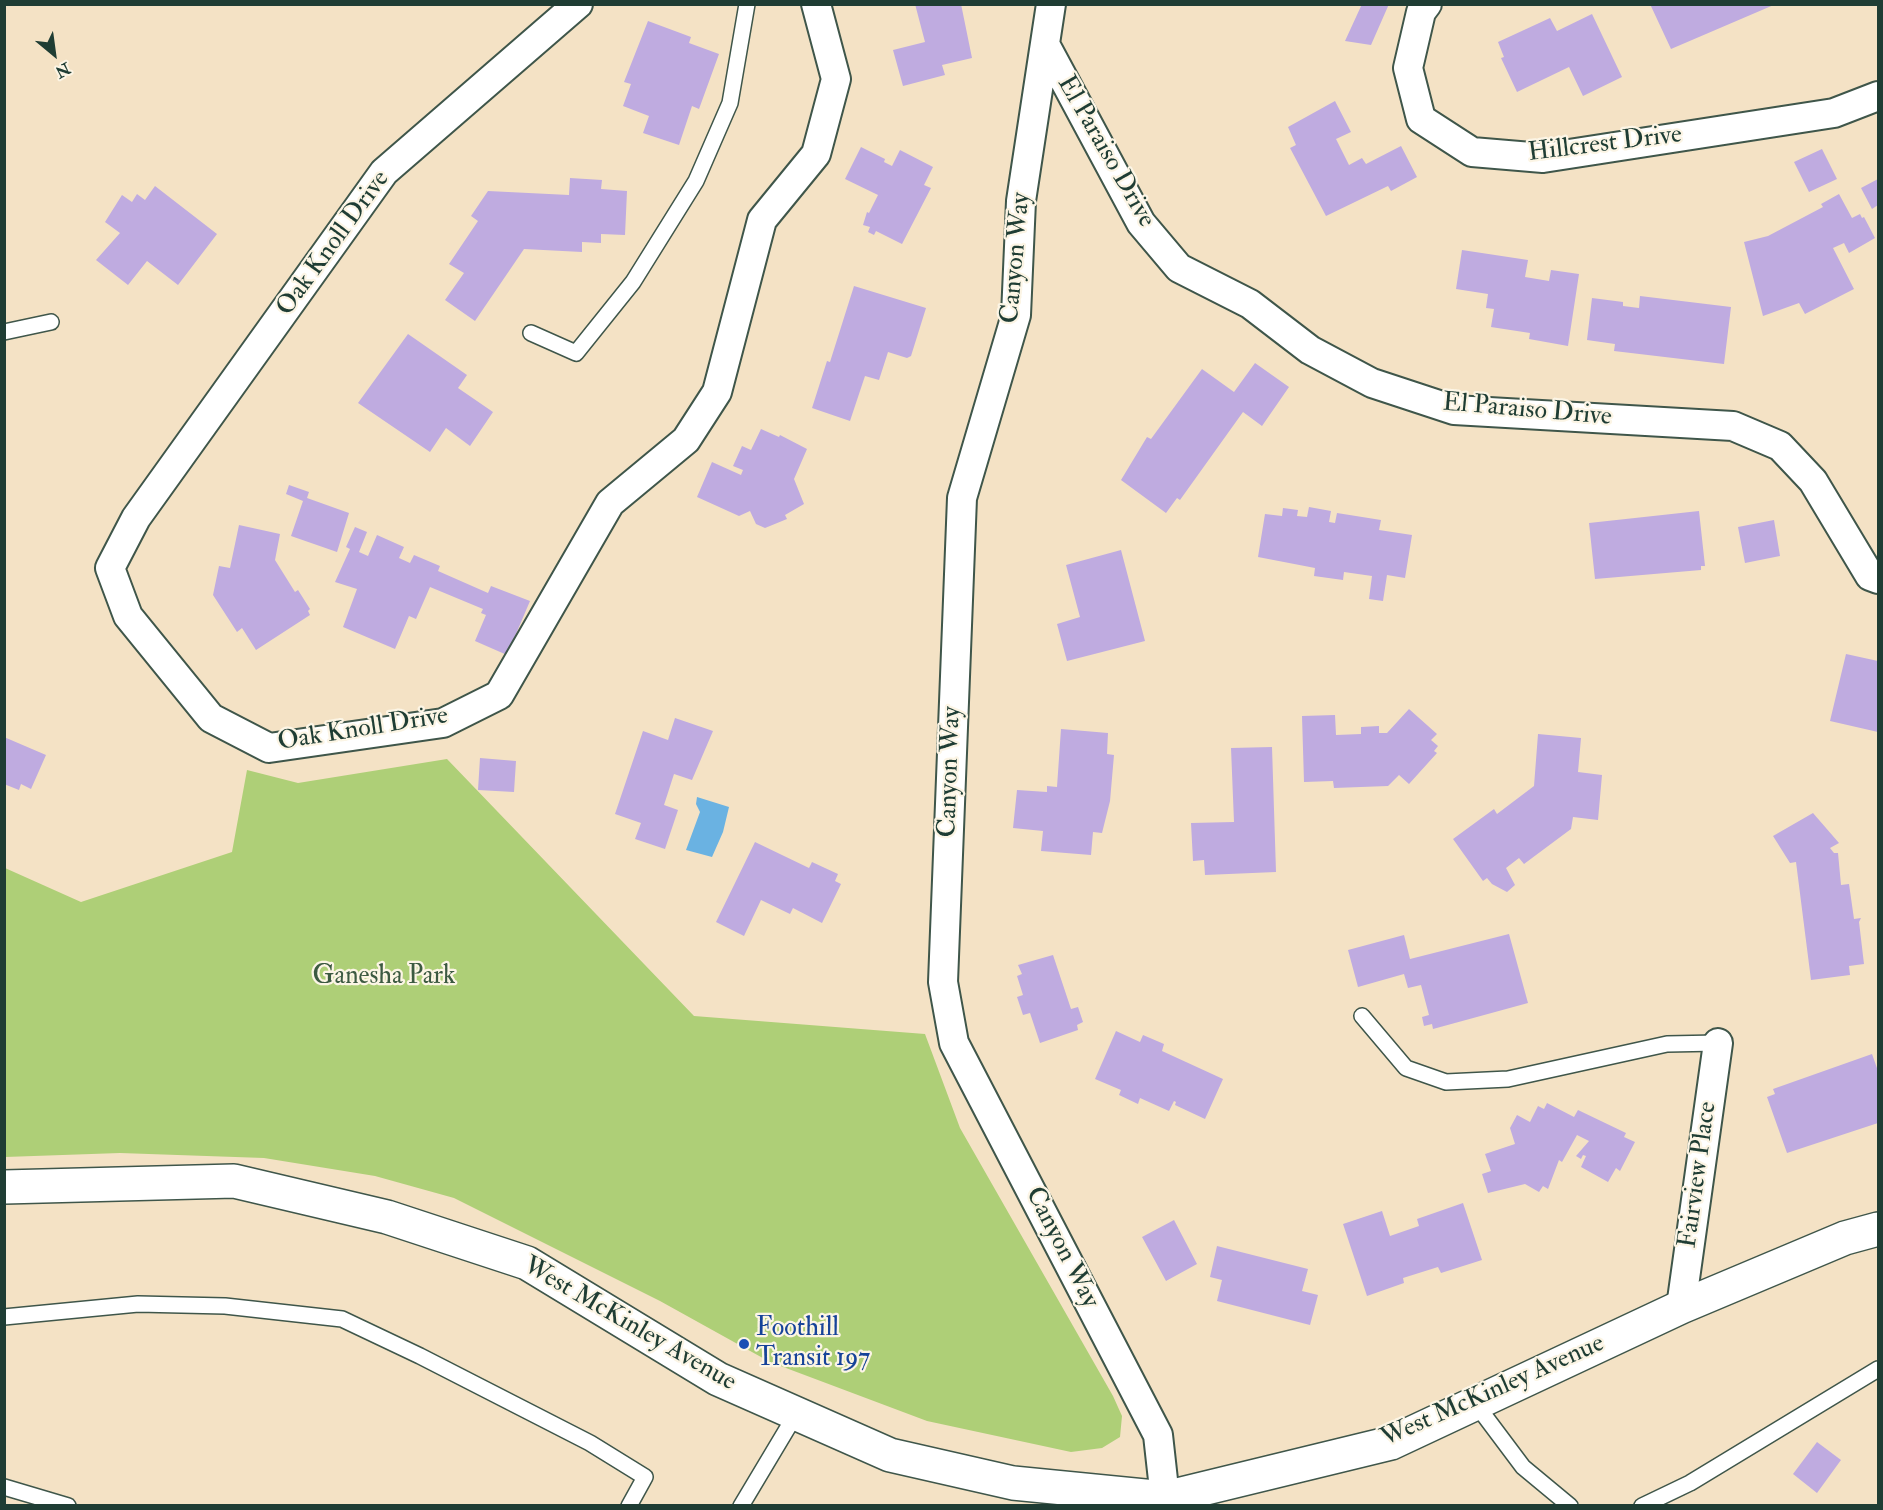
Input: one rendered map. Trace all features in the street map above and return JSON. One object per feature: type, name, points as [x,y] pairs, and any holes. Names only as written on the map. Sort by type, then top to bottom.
[{"type":"main road","name":"West McKinley Avenue","points":[[4,1187],[234,1181],[387,1217],[527,1263],[718,1379],[890,1455],[1003,1481],[1165,1498],[1391,1443],[1681,1307],[1845,1238],[1878,1228]]},
{"type":"street","name":"Oak Knoll Drive","points":[[578,4],[384,172],[136,518],[110,568],[128,616],[210,718],[269,748],[443,723],[499,696],[610,502],[686,440],[717,392],[762,220],[816,154],[836,79],[816,4]]},
{"type":"street","name":"Canyon Way","points":[[1051,4],[1047,48],[1021,201],[1016,315],[962,498],[943,982],[954,1043],[1158,1435],[1165,1498]]},
{"type":"street","name":"Hillcrest Drive","points":[[1427,4],[1421,12],[1408,68],[1421,119],[1472,152],[1544,158],[1834,112],[1878,96]]},
{"type":"street","name":"El Paraiso Drive","points":[[1047,48],[1141,223],[1179,268],[1250,304],[1310,350],[1372,383],[1454,410],[1733,426],[1780,446],[1813,481],[1870,576],[1878,579]]},
{"type":"street","name":"Fairview Place","points":[[1681,1307],[1718,1043]]},
{"type":"lane","points":[[531,333],[576,353],[633,282],[696,181],[730,103],[747,4]]},
{"type":"lane","points":[[4,332],[51,322]]},
{"type":"lane","points":[[1362,1016],[1406,1068],[1446,1082],[1508,1079],[1667,1044],[1718,1043]]},
{"type":"lane","points":[[4,1317],[138,1304],[225,1306],[342,1319],[590,1443],[645,1477],[629,1506]]},
{"type":"lane","points":[[1642,1506],[1690,1483],[1878,1369]]},
{"type":"lane","points":[[1475,1403],[1523,1467],[1570,1506]]},
{"type":"lane","points":[[741,1506],[796,1413]]},
{"type":"lane","points":[[4,1487],[68,1506]]},
{"type":"green space","name":"Ganesha Park","points":[[447,759],[694,1016],[925,1034],[960,1128],[1113,1396],[1122,1416],[1120,1437],[1102,1448],[1071,1452],[927,1421],[770,1362],[660,1301],[454,1198],[375,1176],[264,1158],[120,1153],[5,1157],[5,868],[81,902],[232,852],[247,770],[298,783]]},
{"type":"water","points":[[697,797],[729,807],[723,832],[712,857],[686,850],[700,812],[696,804]]},
{"type":"building","points":[[915,4],[961,4],[972,58],[942,65],[945,75],[903,86],[893,50],[925,42]]},
{"type":"building","points":[[1362,4],[1389,4],[1371,45],[1345,41]]},
{"type":"building","points":[[1650,4],[1776,4],[1671,49]]},
{"type":"building","points":[[1592,14],[1622,77],[1583,96],[1569,67],[1517,92],[1501,58],[1504,57],[1498,42],[1550,18],[1557,31]]},
{"type":"building","points":[[648,21],[691,37],[689,43],[719,54],[699,109],[692,106],[679,145],[643,133],[649,116],[623,106],[631,84],[624,82]]},
{"type":"building","points":[[1335,101],[1351,132],[1336,139],[1349,165],[1362,158],[1366,164],[1401,146],[1417,177],[1391,191],[1388,186],[1326,216],[1290,148],[1296,145],[1288,127]]},
{"type":"building","points":[[861,147],[885,159],[884,162],[892,166],[900,150],[933,167],[924,185],[931,188],[902,244],[876,231],[874,235],[868,232],[870,227],[863,225],[867,212],[869,213],[878,195],[845,179]]},
{"type":"building","points":[[1822,149],[1837,179],[1809,192],[1794,162]]},
{"type":"building","points":[[570,178],[602,180],[601,189],[627,191],[625,235],[601,234],[601,243],[582,242],[582,252],[524,249],[475,321],[445,300],[464,273],[449,264],[478,221],[471,216],[488,191],[569,195]]},
{"type":"building","points":[[1878,179],[1878,205],[1872,209],[1861,188]]},
{"type":"building","points":[[155,186],[217,234],[178,285],[147,261],[128,285],[96,260],[120,233],[105,222],[122,195],[132,202],[137,194],[145,200]]},
{"type":"building","points":[[1839,194],[1852,218],[1860,214],[1862,218],[1864,217],[1875,238],[1849,253],[1844,243],[1833,248],[1854,289],[1805,314],[1799,303],[1763,316],[1744,242],[1768,236],[1823,207],[1821,204]]},
{"type":"building","points":[[1462,250],[1528,260],[1525,277],[1549,281],[1551,270],[1579,274],[1568,346],[1529,339],[1530,333],[1491,327],[1494,309],[1486,308],[1488,294],[1456,289]]},
{"type":"building","points":[[854,286],[926,308],[911,356],[907,358],[888,352],[879,380],[865,376],[850,421],[812,408],[827,361],[830,362]]},
{"type":"building","points":[[1640,296],[1731,307],[1724,364],[1614,351],[1615,344],[1587,340],[1592,298],[1623,302],[1623,306],[1639,308]]},
{"type":"building","points":[[408,334],[467,375],[458,388],[493,412],[470,446],[446,428],[430,452],[358,403]]},
{"type":"building","points":[[1255,363],[1289,387],[1262,426],[1243,412],[1180,500],[1177,498],[1166,513],[1121,480],[1147,437],[1151,439],[1202,369],[1234,392]]},
{"type":"building","points":[[761,429],[779,437],[780,435],[807,449],[794,479],[804,504],[785,515],[787,519],[765,528],[756,524],[750,511],[739,516],[697,497],[712,462],[741,475],[743,470],[733,466],[742,446],[751,450]]},
{"type":"building","points":[[289,485],[309,492],[307,498],[349,513],[337,552],[291,536],[303,501],[286,494]]},
{"type":"building","points":[[1309,507],[1331,511],[1329,522],[1335,523],[1337,513],[1381,520],[1379,530],[1412,535],[1405,578],[1387,575],[1383,601],[1369,599],[1372,576],[1344,572],[1343,580],[1314,576],[1315,568],[1258,557],[1265,514],[1282,516],[1283,508],[1298,510],[1297,516],[1307,517]]},
{"type":"building","points":[[1699,511],[1705,566],[1701,566],[1701,570],[1595,579],[1589,523]]},
{"type":"building","points":[[1774,520],[1780,556],[1745,563],[1738,527]]},
{"type":"building","points":[[239,525],[280,534],[275,560],[295,592],[298,590],[310,609],[308,611],[310,615],[256,650],[242,628],[237,632],[213,595],[219,566],[230,568]]},
{"type":"building","points":[[355,527],[367,532],[359,552],[368,556],[377,535],[404,547],[399,558],[410,563],[414,555],[440,566],[438,571],[488,593],[491,586],[530,601],[507,655],[475,641],[486,615],[481,613],[483,609],[430,587],[416,619],[409,616],[395,649],[343,627],[357,589],[335,582],[350,549],[346,547]]},
{"type":"building","points":[[1121,550],[1145,641],[1067,661],[1057,624],[1080,617],[1066,565]]},
{"type":"building","points":[[1846,654],[1878,661],[1878,732],[1830,721]]},
{"type":"building","points":[[1409,709],[1437,734],[1431,740],[1438,746],[1434,751],[1437,753],[1409,784],[1399,775],[1388,786],[1334,788],[1333,781],[1304,782],[1302,716],[1335,715],[1336,735],[1361,734],[1361,727],[1379,726],[1379,733],[1387,733]]},
{"type":"building","points":[[675,718],[713,731],[692,780],[674,774],[664,805],[678,810],[665,849],[635,839],[641,823],[615,814],[643,731],[668,740]]},
{"type":"building","points":[[1061,729],[1108,733],[1107,754],[1114,755],[1110,801],[1102,833],[1093,832],[1091,855],[1041,851],[1043,831],[1013,828],[1017,790],[1047,792],[1047,786],[1057,787]]},
{"type":"building","points":[[1538,734],[1581,738],[1578,772],[1602,775],[1598,820],[1573,817],[1571,829],[1524,864],[1519,858],[1506,868],[1515,885],[1507,892],[1492,884],[1487,878],[1483,881],[1453,839],[1494,809],[1497,814],[1534,786]]},
{"type":"building","points":[[4,737],[46,755],[31,789],[21,784],[19,790],[4,784]]},
{"type":"building","points":[[1272,747],[1276,872],[1205,875],[1204,860],[1193,861],[1191,823],[1234,822],[1231,748]]},
{"type":"building","points":[[480,758],[516,761],[514,792],[478,790]]},
{"type":"building","points":[[1813,813],[1839,843],[1830,848],[1834,853],[1838,853],[1841,885],[1849,884],[1854,919],[1861,918],[1859,922],[1864,964],[1849,966],[1850,975],[1811,980],[1796,862],[1790,863],[1773,836]]},
{"type":"building","points":[[755,842],[809,868],[812,862],[838,874],[835,881],[841,884],[822,923],[793,908],[790,914],[761,900],[744,936],[716,922]]},
{"type":"building","points":[[1509,934],[1528,1003],[1433,1029],[1432,1024],[1424,1026],[1422,1017],[1429,1015],[1421,985],[1408,988],[1404,974],[1358,987],[1348,950],[1404,935],[1410,959]]},
{"type":"building","points":[[1053,955],[1071,1009],[1078,1007],[1083,1022],[1077,1025],[1078,1030],[1040,1043],[1030,1013],[1023,1015],[1017,997],[1023,995],[1017,976],[1022,974],[1018,965]]},
{"type":"building","points":[[1116,1031],[1140,1042],[1143,1035],[1164,1044],[1162,1051],[1223,1079],[1205,1119],[1175,1105],[1174,1101],[1169,1111],[1140,1098],[1138,1104],[1119,1095],[1121,1090],[1095,1079]]},
{"type":"building","points":[[1872,1054],[1878,1071],[1878,1123],[1787,1153],[1767,1097],[1775,1094],[1773,1089]]},
{"type":"building","points":[[1547,1103],[1574,1117],[1578,1110],[1626,1133],[1624,1137],[1635,1142],[1620,1171],[1616,1168],[1608,1182],[1581,1167],[1586,1156],[1583,1155],[1581,1159],[1576,1156],[1589,1141],[1577,1135],[1562,1162],[1559,1160],[1548,1189],[1543,1186],[1539,1192],[1525,1184],[1488,1193],[1482,1174],[1491,1171],[1485,1154],[1515,1144],[1510,1128],[1517,1115],[1530,1122],[1538,1106],[1544,1109]]},
{"type":"building","points":[[1463,1203],[1482,1260],[1441,1273],[1438,1267],[1403,1278],[1404,1283],[1367,1296],[1343,1224],[1382,1211],[1390,1236],[1419,1226],[1417,1219]]},
{"type":"building","points":[[1174,1220],[1197,1264],[1166,1281],[1142,1237]]},
{"type":"building","points":[[1217,1246],[1308,1269],[1302,1291],[1318,1295],[1310,1325],[1217,1301],[1222,1280],[1210,1277]]},
{"type":"building","points":[[1817,1442],[1841,1460],[1817,1493],[1793,1474]]},
{"type":"place","name":"Foothill Transit 197","points":[[744,1344]]}]
